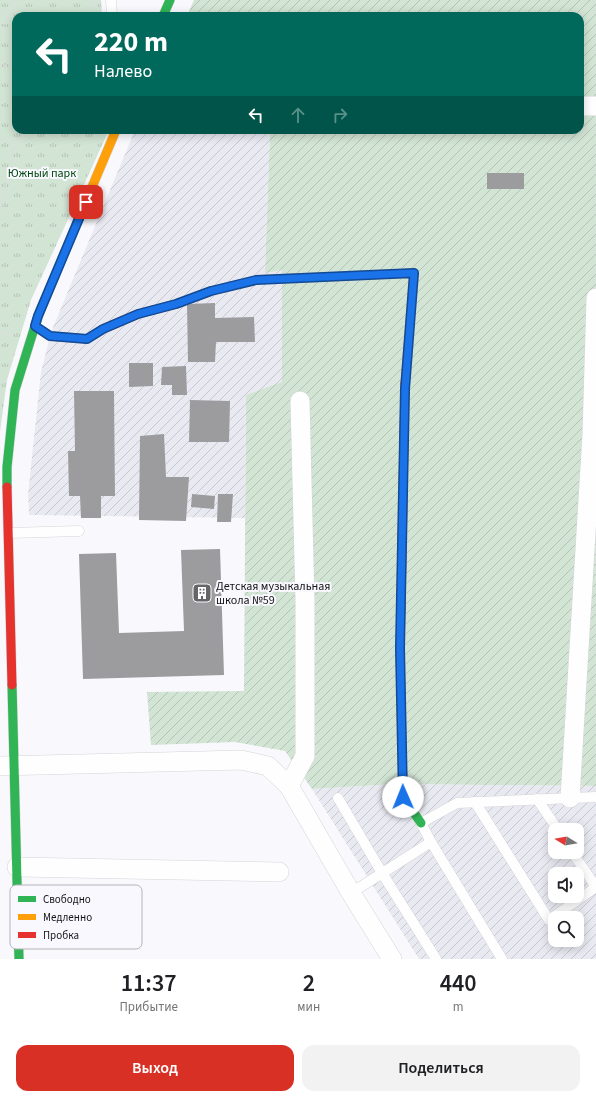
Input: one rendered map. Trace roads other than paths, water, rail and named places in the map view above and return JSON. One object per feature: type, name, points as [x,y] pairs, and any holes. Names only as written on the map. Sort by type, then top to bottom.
[{"type":"street","points":[[165,12],[170,0]]},
{"type":"street","points":[[584,106],[596,106]]},
{"type":"street","points":[[17,885],[7,766],[9,534],[7,467],[16,390],[38,316],[114,134]]},
{"type":"street","points":[[35,326],[50,336],[87,339],[103,329],[138,314],[176,304],[211,291],[256,280],[414,273],[405,389],[400,648],[403,797],[421,823]]},
{"type":"street","points":[[570,798],[591,442],[596,298]]},
{"type":"street","points":[[289,786],[305,756],[305,601],[300,401]]},
{"type":"street","points":[[7,766],[241,760],[268,766],[289,786],[351,893],[392,959]]},
{"type":"street","points":[[17,867],[279,872]]},
{"type":"street","points":[[19,949],[19,959]]},
{"type":"lane","points":[[111,0],[112,12]]},
{"type":"lane","points":[[9,534],[79,532]]},
{"type":"lane","points":[[502,959],[421,823],[457,802],[596,797]]},
{"type":"lane","points":[[338,798],[382,873],[436,959]]},
{"type":"lane","points":[[537,799],[553,823]]},
{"type":"lane","points":[[475,802],[549,920],[596,887],[577,859]]},
{"type":"lane","points":[[351,893],[431,842]]},
{"type":"place","name":"Детская музыкальная школа №59","points":[[202,593]]},
{"type":"park label","name":"Южный парк","points":[[42,173]]}]
